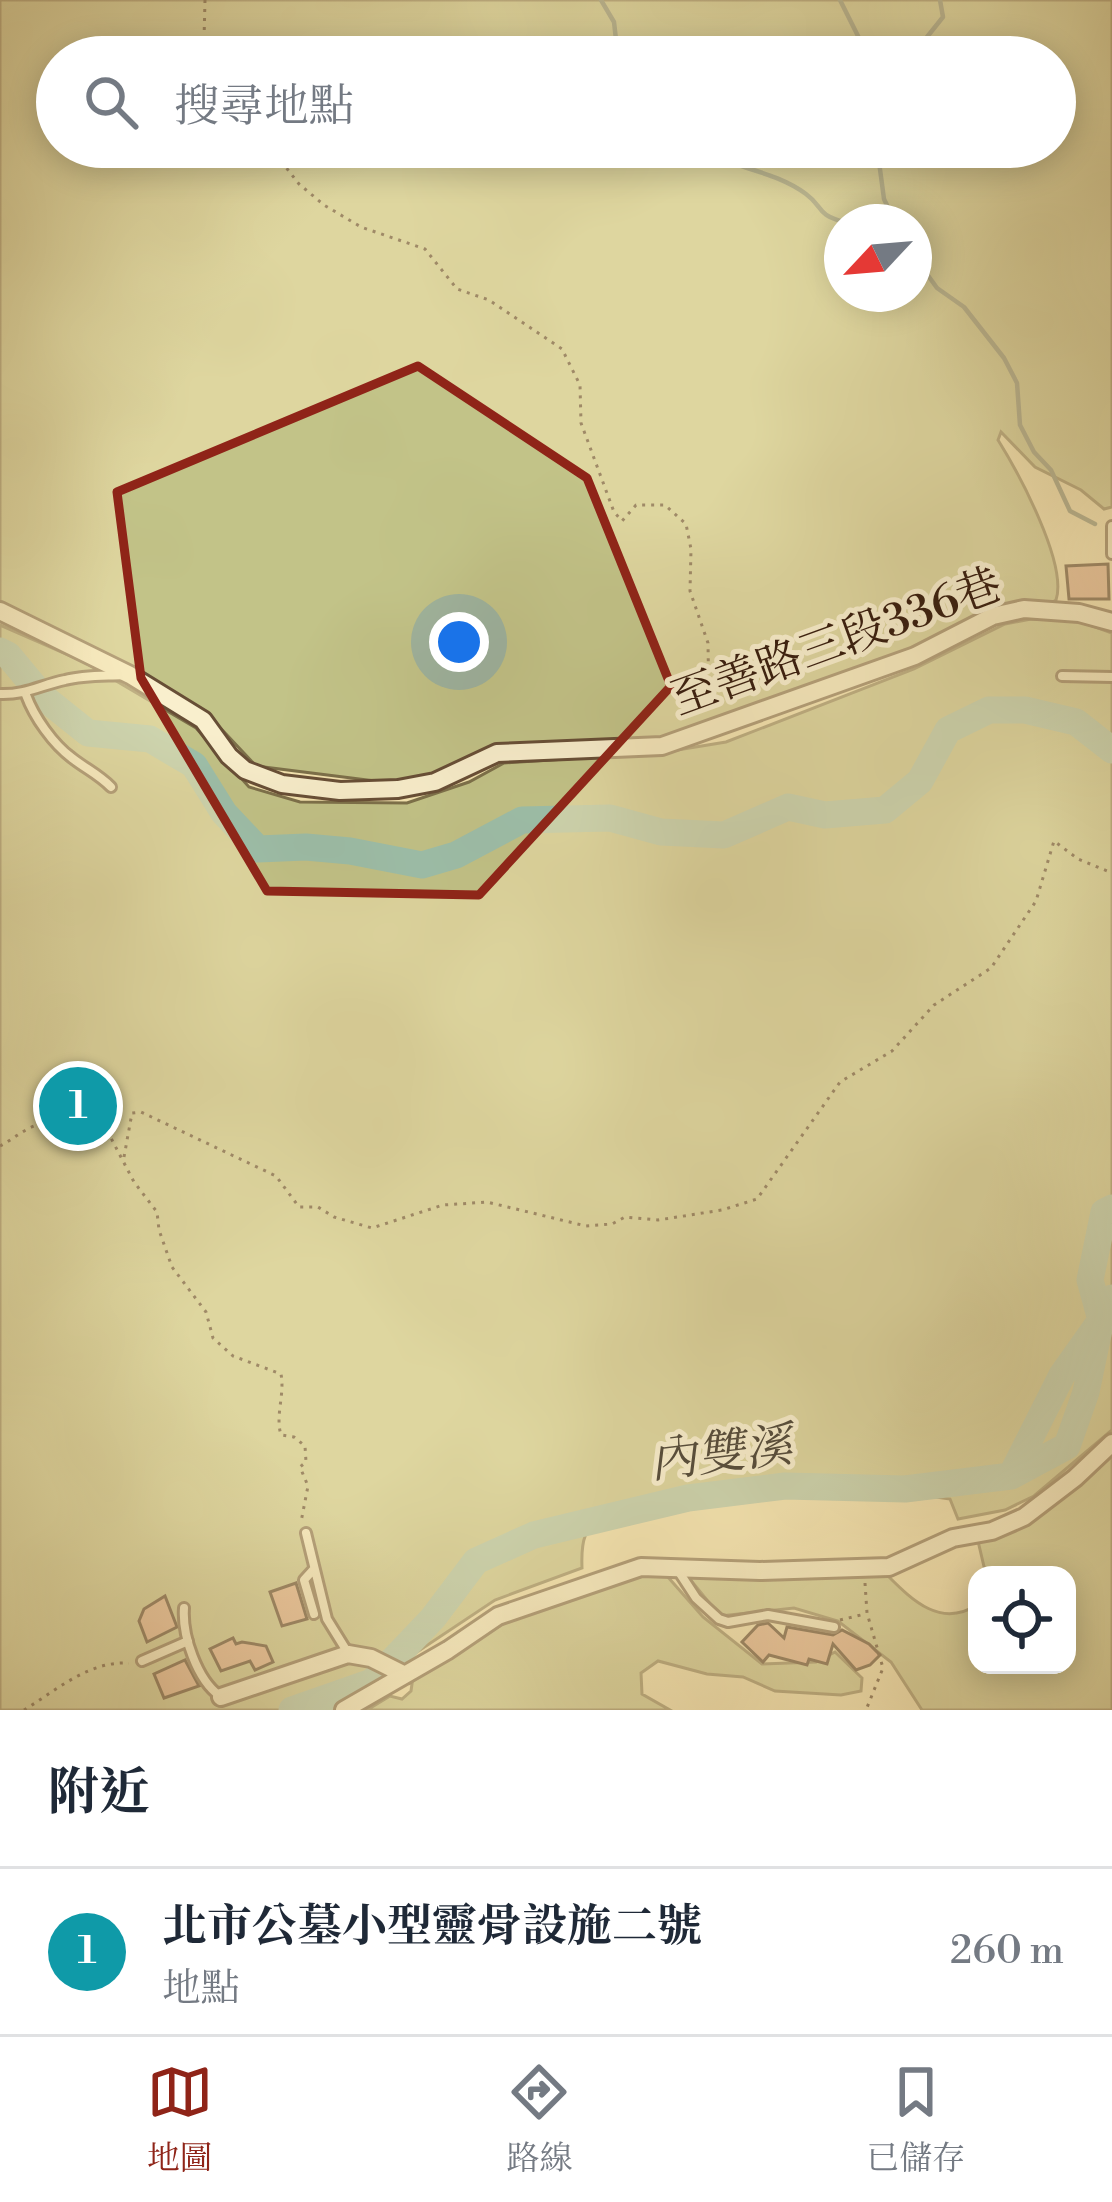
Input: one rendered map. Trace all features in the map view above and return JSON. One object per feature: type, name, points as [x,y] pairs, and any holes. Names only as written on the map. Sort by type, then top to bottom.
[{"type":"street","name":"至善路三段336巷","points":[[0,611],[130,675],[203,720],[245,770],[282,784],[340,790],[398,789],[435,782],[497,753],[662,746],[915,656],[993,616],[1024,610],[1079,613],[1112,622]]},
{"type":"street","points":[[344,1710],[498,1616],[641,1567],[889,1568],[953,1538],[992,1531],[1024,1517],[1076,1478],[1112,1443]]},
{"type":"street","points":[[221,1697],[348,1654],[370,1658],[405,1676]]},
{"type":"lane","points":[[1112,526],[1112,554]]},
{"type":"lane","points":[[0,694],[26,695],[84,676],[130,675]]},
{"type":"lane","points":[[1062,676],[1112,677]]},
{"type":"lane","points":[[26,695],[70,758],[96,771],[111,788]]},
{"type":"lane","points":[[306,1533],[327,1619],[348,1654]]},
{"type":"lane","points":[[675,1565],[696,1598],[719,1619],[728,1622],[768,1615],[834,1628]]},
{"type":"lane","points":[[314,1569],[304,1580],[314,1615]]},
{"type":"lane","points":[[184,1608],[183,1629],[209,1689],[221,1697]]},
{"type":"lane","points":[[142,1661],[188,1641]]},
{"type":"path","points":[[204,36],[206,0]]},
{"type":"path","points":[[286,168],[324,205],[361,227],[425,248],[457,289],[489,300],[562,350],[580,386],[580,423],[614,512],[622,521],[636,505],[665,505],[686,524],[690,591],[707,644],[710,730]]},
{"type":"path","points":[[124,1157],[132,1113],[141,1112],[276,1176],[299,1207],[317,1207],[372,1228],[443,1204],[487,1202],[586,1226],[612,1224],[625,1217],[658,1220],[722,1210],[757,1199],[840,1082],[892,1052],[934,1005],[991,968],[1036,901],[1054,841],[1078,859],[1112,873]]},
{"type":"path","points":[[0,1146],[37,1124],[83,1123],[96,1113],[134,1182],[157,1212],[158,1230],[172,1267],[193,1289],[213,1338],[233,1356],[281,1374],[281,1435],[294,1437],[304,1446],[306,1462],[300,1467],[308,1486],[300,1526],[306,1533]]},
{"type":"path","points":[[864,1569],[867,1613],[883,1668],[866,1710]]},
{"type":"path","points":[[834,1628],[841,1619],[867,1613]]},
{"type":"path","points":[[24,1710],[80,1673],[142,1661]]},
{"type":"highlighted area","points":[[418,366],[587,478],[671,686],[479,895],[267,891],[141,678],[117,492]]},
{"type":"green space","points":[[0,0],[1112,0],[1112,507],[1104,509],[1081,490],[1035,467],[1001,432],[998,440],[1048,542],[1058,584],[1056,600],[660,739],[497,745],[435,775],[399,784],[256,766],[209,716],[94,648],[0,604]]},
{"type":"green space","points":[[1076,620],[1112,633],[1112,1430],[1034,1496],[1005,1510],[958,1519],[950,1499],[872,1488],[609,1514],[585,1535],[582,1568],[495,1600],[369,1684],[314,1710],[0,1710],[0,625],[84,662],[196,728],[249,787],[300,802],[407,803],[469,782],[504,763],[659,753],[726,742],[914,669],[1005,624]]},
{"type":"green space","points":[[1112,1455],[1112,1710],[922,1710],[891,1662],[838,1621],[794,1608],[720,1616],[684,1572],[769,1579],[888,1576],[928,1609],[951,1614],[968,1609],[968,1674],[1076,1674],[1076,1566],[984,1566],[978,1541],[1077,1486]]},
{"type":"green space","points":[[654,1569],[667,1576],[703,1617],[762,1664],[816,1662],[835,1652],[862,1678],[861,1691],[841,1695],[775,1691],[743,1677],[707,1674],[658,1661],[641,1673],[642,1694],[670,1710],[367,1710],[390,1696],[402,1699],[411,1691],[413,1677],[513,1618]]},
{"type":"building","points":[[1108,564],[1109,599],[1069,599],[1066,566]]},
{"type":"building","points":[[296,1583],[307,1619],[282,1626],[270,1592]]},
{"type":"building","points":[[165,1596],[177,1627],[147,1642],[139,1621],[144,1609]]},
{"type":"building","points":[[768,1623],[784,1638],[787,1627],[833,1635],[842,1630],[880,1655],[856,1670],[833,1644],[827,1664],[809,1659],[807,1665],[769,1655],[763,1662],[742,1642],[758,1625]]},
{"type":"building","points":[[233,1638],[236,1644],[266,1646],[273,1662],[255,1670],[250,1661],[221,1671],[210,1649]]},
{"type":"building","points":[[185,1660],[199,1686],[164,1698],[154,1674]]},
{"type":"waterway","points":[[601,0],[614,22],[616,36]]},
{"type":"waterway","points":[[840,0],[858,36]]},
{"type":"waterway","points":[[928,36],[943,17],[940,0]]},
{"type":"waterway","points":[[748,168],[793,186],[824,213]]},
{"type":"waterway","points":[[880,168],[886,204]]},
{"type":"waterway","points":[[932,281],[964,307],[1004,358],[1017,383],[1020,425],[1034,452],[1051,470],[1070,511],[1095,524]]},
{"type":"waterway","points":[[0,651],[43,697],[88,733],[150,739],[194,765],[224,813],[258,849],[350,851],[422,865],[456,855],[522,820],[610,818],[661,832],[724,835],[788,807],[825,815],[885,810],[920,781],[948,730],[989,710],[1025,710],[1076,722],[1112,750]]},
{"type":"waterway","points":[[36,700],[43,697]]},
{"type":"waterway","points":[[1011,1476],[1062,1375],[1101,1320],[1090,1280],[1104,1212],[1112,1208]]},
{"type":"waterway","name":"內雙溪","points":[[292,1710],[372,1682],[433,1618],[476,1561],[534,1535],[688,1498],[785,1486],[905,1489],[1011,1476],[1067,1446],[1086,1392],[1101,1320],[1112,1298]]},
{"type":"place","name":"北市公墓小型靈骨設施二號","points":[[78,1106]]}]
